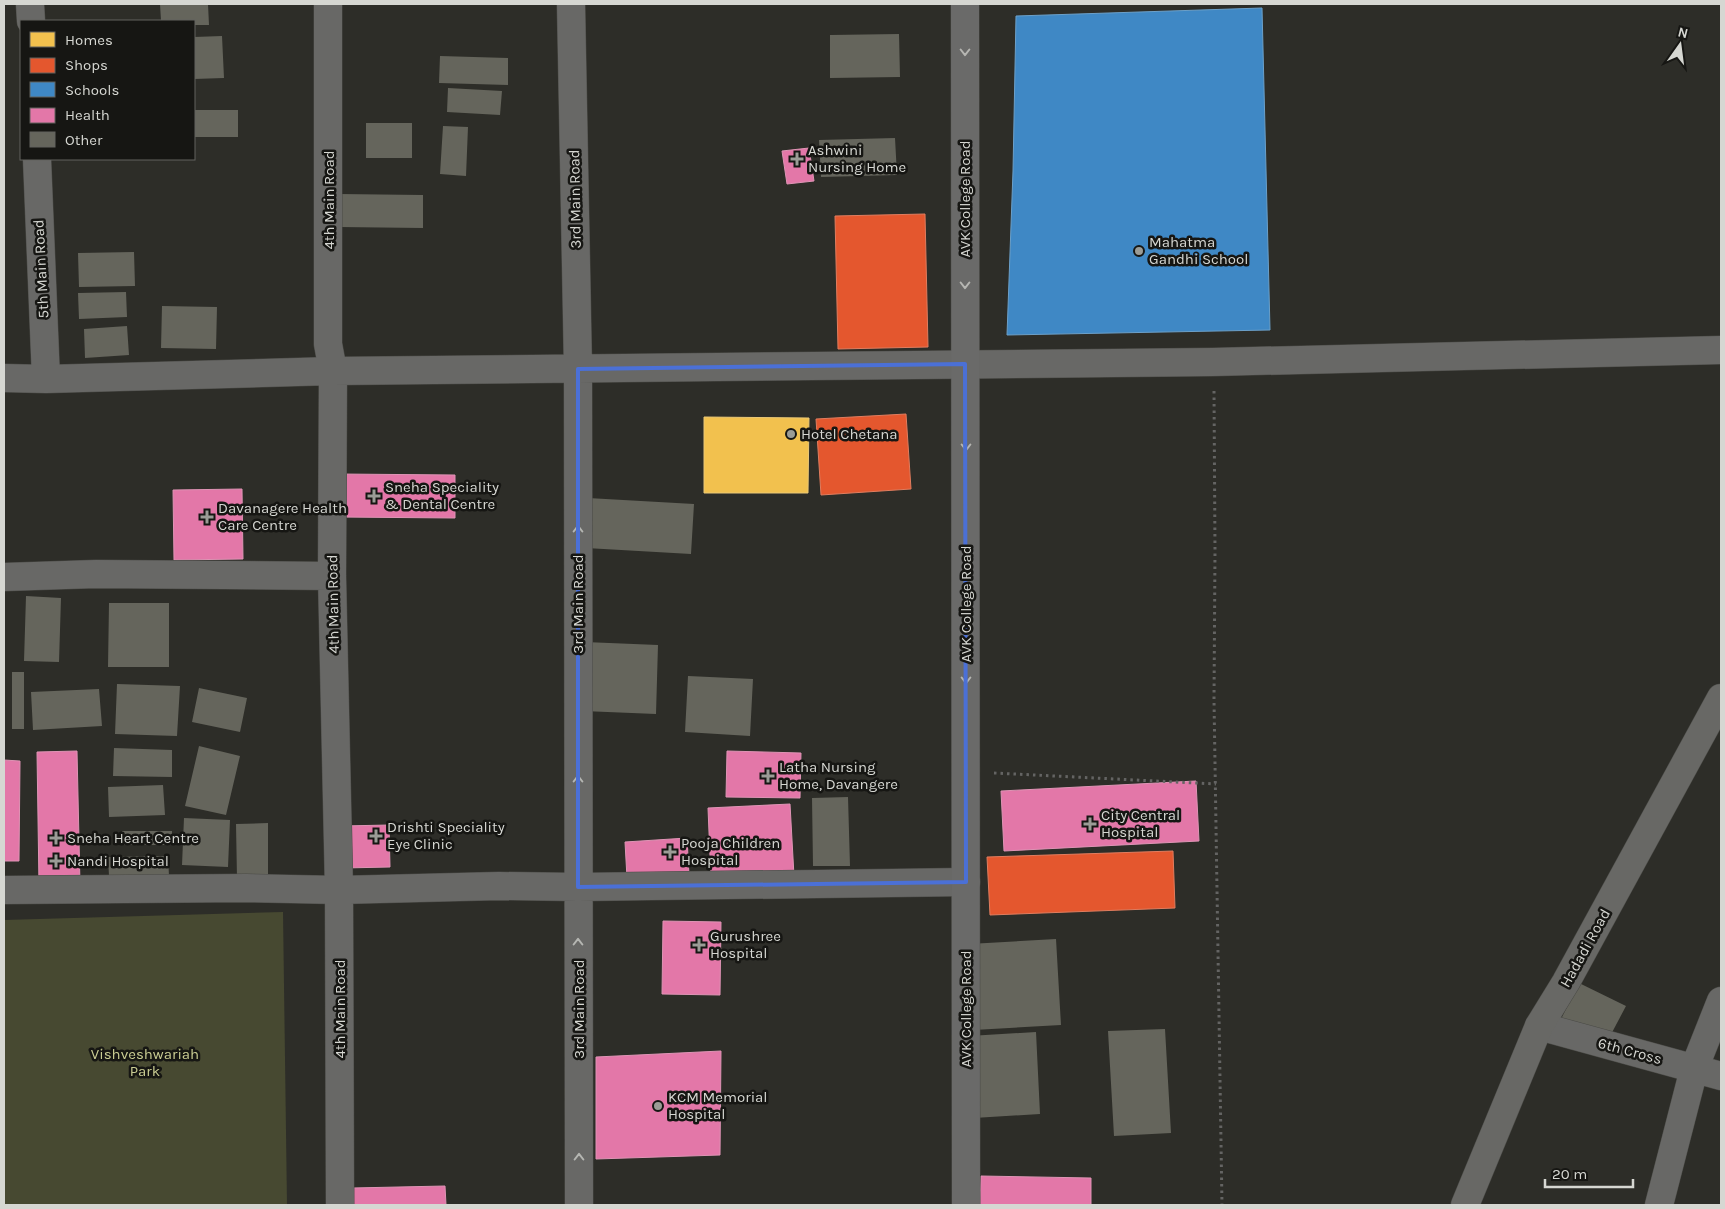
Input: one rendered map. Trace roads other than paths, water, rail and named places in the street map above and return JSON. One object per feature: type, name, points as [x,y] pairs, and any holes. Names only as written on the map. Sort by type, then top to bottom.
[{"type":"main road","name":"AVK College Road","points":[[965,4],[966,1205]]},
{"type":"main road","name":"Hadadi Road","points":[[1465,1205],[1540,1026],[1566,982],[1721,698]]},
{"type":"street","points":[[30,4],[31,20]]},
{"type":"street","name":"4th Main Road","points":[[328,4],[328,344],[333,371],[332,576],[339,890],[340,1205]]},
{"type":"street","name":"3rd Main Road","points":[[571,4],[578,369],[579,1205]]},
{"type":"street","name":"5th Main Road","points":[[37,160],[46,379]]},
{"type":"street","points":[[4,378],[46,379],[333,371],[1212,362],[1721,350]]},
{"type":"street","points":[[4,577],[96,574],[332,576]]},
{"type":"street","points":[[4,890],[246,888],[339,890],[499,886],[578,887],[966,882]]},
{"type":"street","points":[[1659,1205],[1694,1069],[1721,1001]]},
{"type":"street","name":"6th Cross","points":[[1540,1026],[1721,1076]]},
{"type":"place","name":"Ashwini Nursing Home","points":[[797,159]]},
{"type":"place","name":"Mahatma Gandhi School","points":[[1139,251]]},
{"type":"place","name":"Hotel Chetana","points":[[791,434]]},
{"type":"place","name":"Sneha Speciality & Dental Centre","points":[[374,496]]},
{"type":"place","name":"Davanagere Health Care Centre","points":[[207,517]]},
{"type":"place","name":"Latha Nursing Home, Davangere","points":[[768,776]]},
{"type":"place","name":"City Central Hospital","points":[[1090,824]]},
{"type":"place","name":"Drishti Speciality Eye Clinic","points":[[376,836]]},
{"type":"place","name":"Sneha Heart Centre","points":[[56,838]]},
{"type":"place","name":"Pooja Children Hospital","points":[[670,852]]},
{"type":"place","name":"Nandi Hospital","points":[[56,861]]},
{"type":"place","name":"Gurushree Hospital","points":[[699,945]]},
{"type":"place","name":"KCM Memorial Hospital","points":[[658,1106]]},
{"type":"park label","name":"Vishveshwariah Park","points":[[145,1062]]}]
